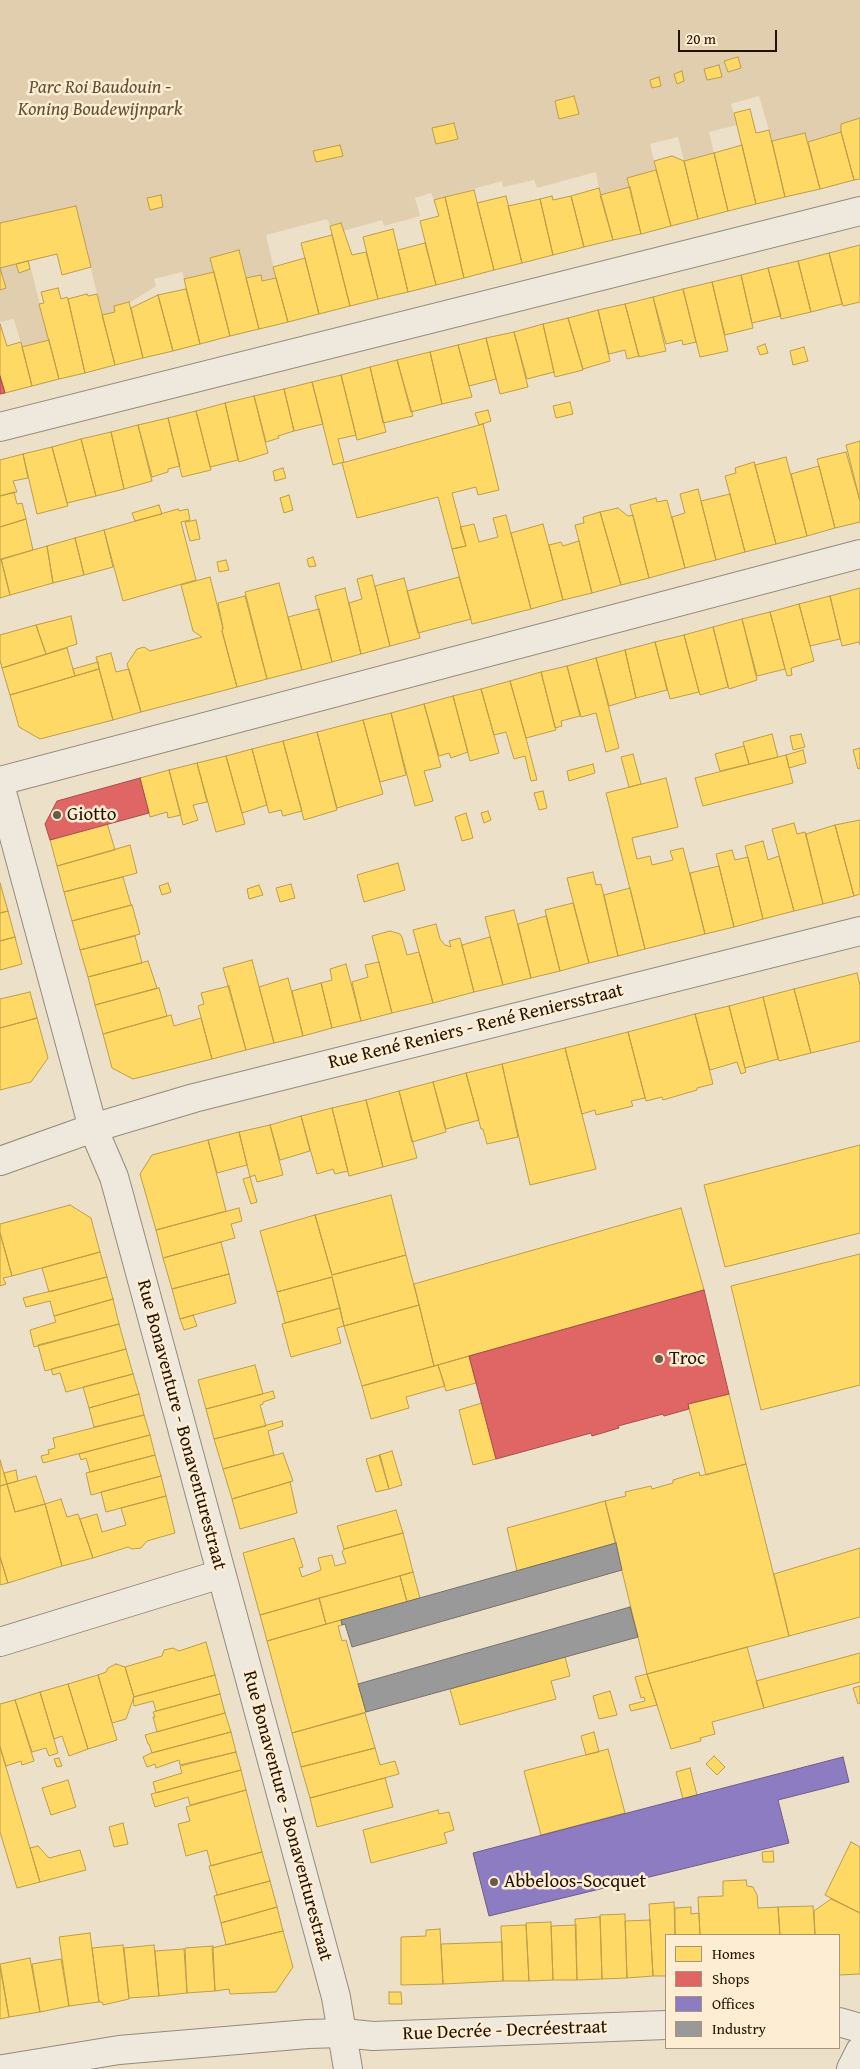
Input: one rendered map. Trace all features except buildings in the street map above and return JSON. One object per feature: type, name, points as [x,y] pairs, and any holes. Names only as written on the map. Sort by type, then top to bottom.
[{"type":"street","points":[[0,427],[860,212]]},
{"type":"street","points":[[0,781],[860,554]]},
{"type":"street","name":"Rue Bonaventure - Bonaventurestraat","points":[[0,785],[93,1128],[116,1186],[222,1574],[333,1987],[343,2033],[348,2069]]},
{"type":"street","name":"Rue René Reniers - René Reniersstraat","points":[[0,1161],[93,1128],[228,1089],[860,931]]},
{"type":"street","points":[[0,1642],[222,1574]]},
{"type":"street","points":[[840,2022],[860,2028]]},
{"type":"street","name":"Rue Decrée - Decréestraat","points":[[3,2069],[119,2050],[308,2034],[343,2033],[373,2036],[665,2026]]},
{"type":"street","points":[[851,2069],[860,2051]]},
{"type":"green space","name":"Parc Roi Baudouin - Koning Boudewijnpark","points":[[0,0],[860,0],[860,118],[841,124],[841,132],[808,142],[805,133],[772,141],[759,96],[731,104],[737,125],[709,132],[714,153],[684,161],[678,137],[650,144],[656,170],[627,178],[630,187],[600,195],[596,172],[537,188],[534,180],[503,187],[502,181],[434,200],[431,193],[415,198],[420,216],[384,226],[382,220],[343,231],[341,223],[330,226],[327,219],[266,235],[276,278],[262,281],[261,275],[246,278],[238,250],[210,258],[214,272],[184,279],[182,272],[154,279],[156,286],[115,312],[102,315],[76,206],[0,223]]},
{"type":"green space","points":[[29,261],[49,340],[22,347],[14,319],[0,322],[0,290],[6,288],[0,268]]},
{"type":"place","name":"Giotto","points":[[57,815]]},
{"type":"place","name":"Troc","points":[[659,1359]]},
{"type":"place","name":"Abbeloos-Socquet","points":[[494,1882]]}]
